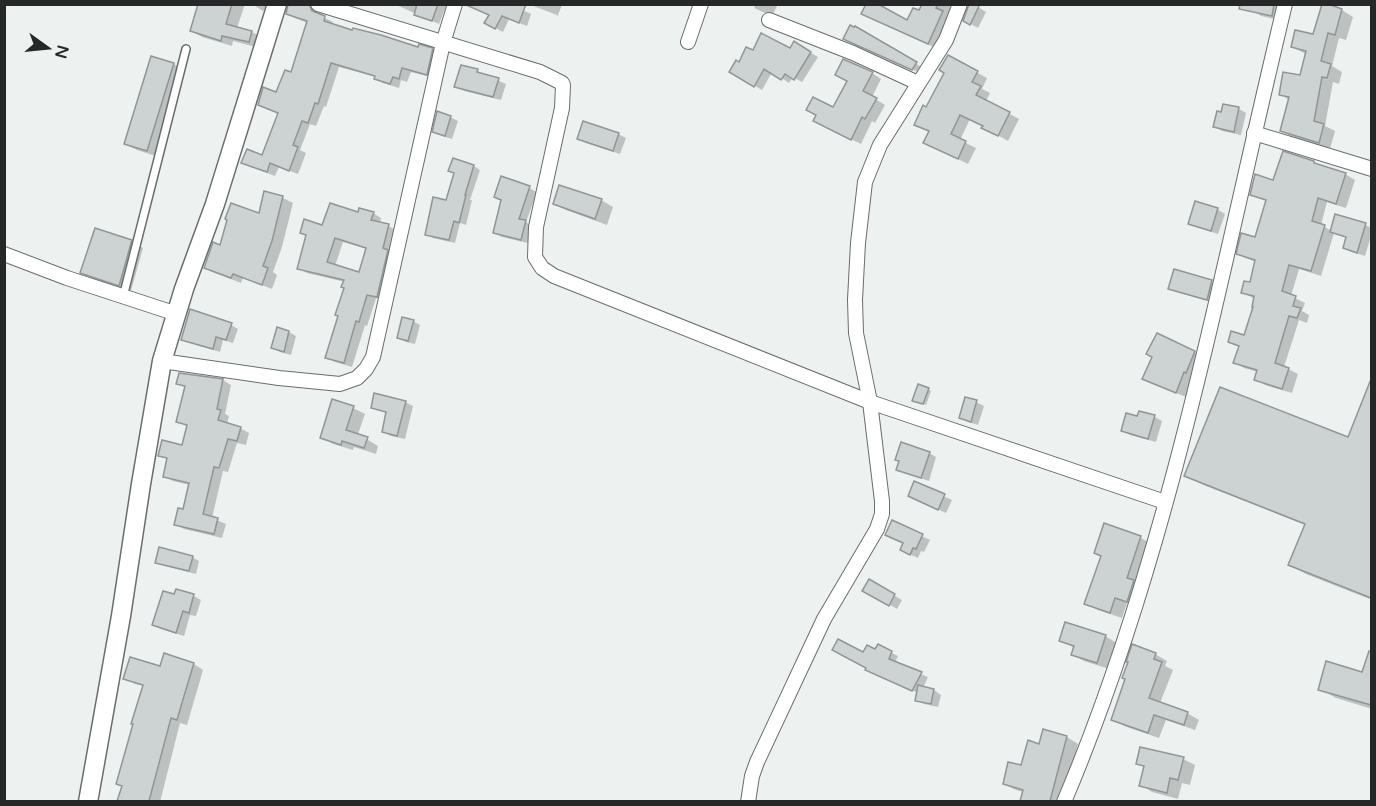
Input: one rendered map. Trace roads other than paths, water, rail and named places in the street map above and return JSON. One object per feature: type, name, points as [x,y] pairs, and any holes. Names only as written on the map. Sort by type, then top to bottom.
[{"type":"street","points":[[88,801],[121,616],[162,361],[216,204],[277,4]]},
{"type":"street","points":[[318,4],[540,72],[562,83],[562,108],[536,227],[535,257],[542,268],[554,276],[870,402],[1165,502]]},
{"type":"street","points":[[162,361],[279,378],[340,384],[357,378],[366,369],[373,357],[442,43],[455,4]]},
{"type":"street","points":[[688,42],[701,4]]},
{"type":"street","points":[[748,801],[752,776],[762,752],[824,619],[877,529],[882,514],[870,402],[856,333],[858,243],[865,182],[880,145],[946,40],[960,4]]},
{"type":"street","points":[[1064,801],[1113,676],[1165,502],[1207,344],[1285,4]]},
{"type":"street","points":[[769,20],[853,53],[918,83]]},
{"type":"street","points":[[1254,133],[1371,169]]},
{"type":"street","points":[[4,254],[67,278],[177,314]]},
{"type":"lane","points":[[123,297],[186,49]]}]
